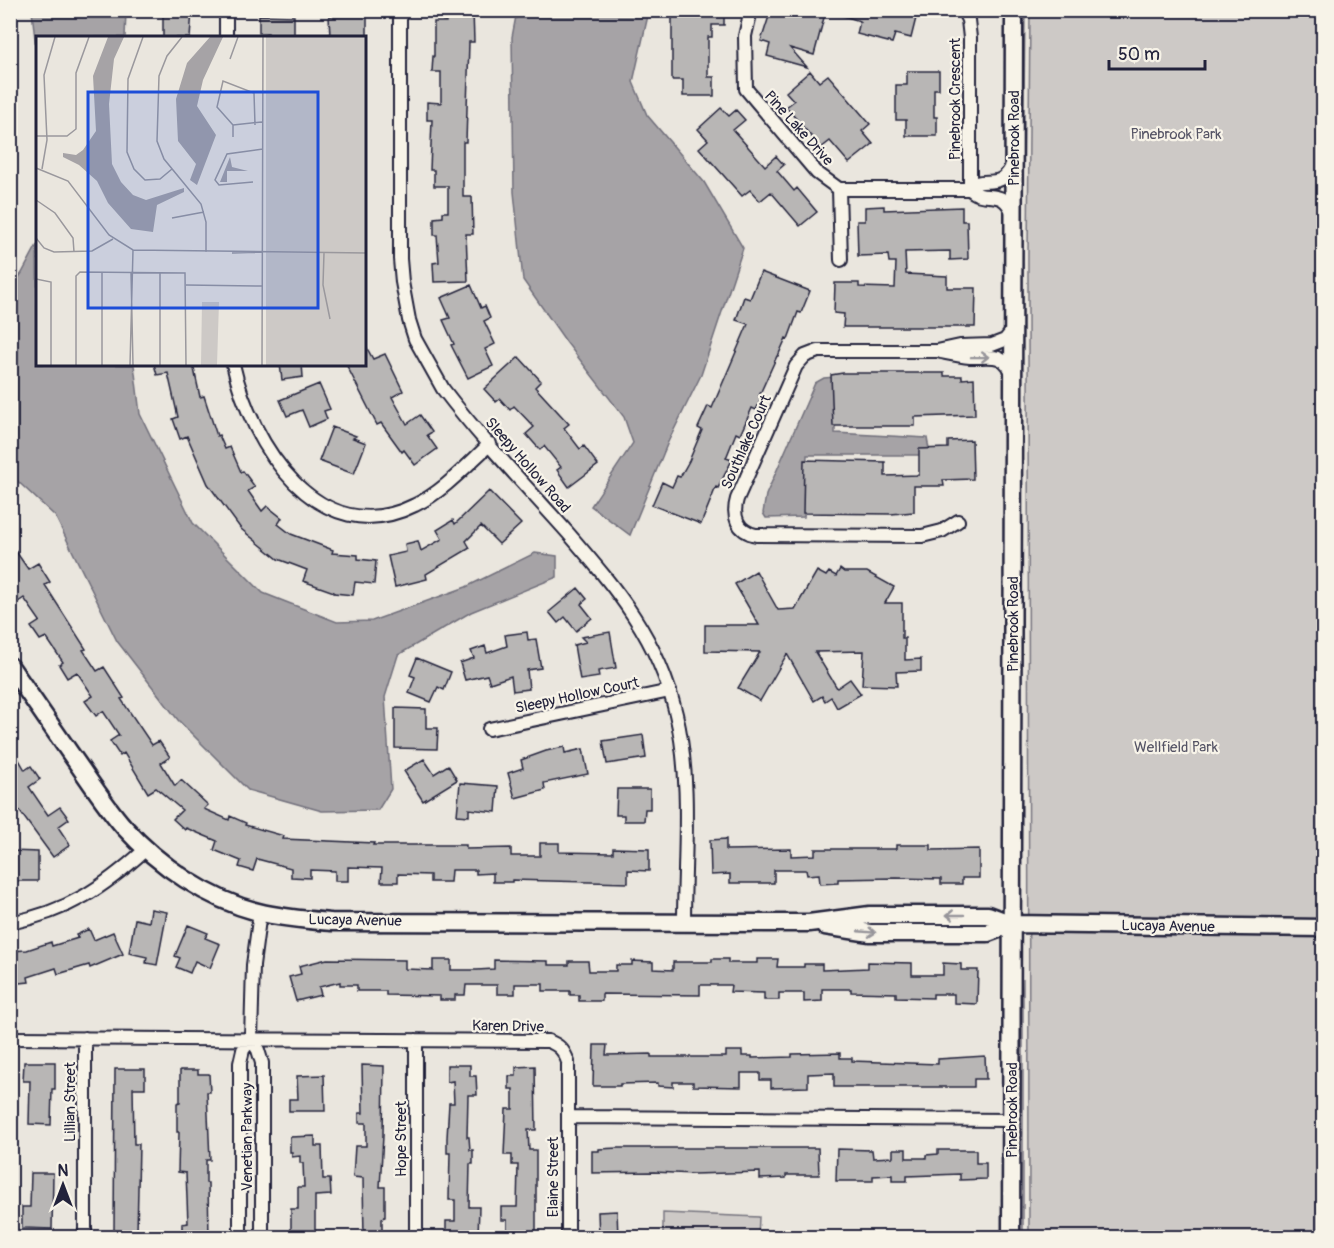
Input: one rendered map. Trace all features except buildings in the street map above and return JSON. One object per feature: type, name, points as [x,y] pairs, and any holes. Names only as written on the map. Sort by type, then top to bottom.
[{"type":"street","points":[[226,10],[226,36]]},
{"type":"street","name":"Sleepy Hollow Road","points":[[400,10],[400,259],[407,311],[415,339],[432,373],[453,403],[627,604],[653,648],[670,691],[678,725],[685,780],[684,923]]},
{"type":"street","name":"Pine Lake Drive","points":[[751,10],[746,28],[746,89],[817,173],[839,189]]},
{"type":"street","name":"Pinebrook Crescent","points":[[963,10],[968,20],[970,38],[970,189]]},
{"type":"street","name":"Pinebrook Road","points":[[1011,1238],[1014,10]]},
{"type":"street","points":[[970,189],[976,183],[993,183],[1003,179],[1014,162]]},
{"type":"street","points":[[841,260],[839,189],[970,189],[976,194],[1002,198],[1014,216]]},
{"type":"street","name":"Southlake Court","points":[[937,351],[960,346],[1000,344],[1009,337],[1013,330]]},
{"type":"street","name":"Southlake Court","points":[[958,521],[942,531],[922,536],[756,535],[749,534],[739,526],[735,516],[737,499],[796,366],[805,356],[813,352],[829,351],[937,351],[966,357],[999,358],[1008,363],[1013,376]]},
{"type":"street","points":[[234,366],[244,400],[256,427],[278,464],[300,490],[333,510],[370,516],[386,515],[415,506],[430,497],[490,444]]},
{"type":"street","name":"Lucaya Avenue","points":[[10,666],[109,809],[146,849],[198,886],[225,900],[287,918],[331,922],[809,923],[870,933],[988,933],[1012,924],[1323,928]]},
{"type":"street","name":"Sleepy Hollow Court","points":[[489,729],[670,691]]},
{"type":"street","points":[[10,923],[49,913],[93,893],[146,849]]},
{"type":"street","name":"Venetian Parkway","points":[[260,912],[253,965],[251,1039],[262,1063],[262,1238]]},
{"type":"street","name":"Karen Drive","points":[[10,1038],[548,1041],[562,1049],[568,1062],[568,1117]]},
{"type":"street","name":"Lillian Street","points":[[85,1038],[85,1238]]},
{"type":"street","name":"Venetian Parkway","points":[[240,1238],[240,1063],[243,1050],[251,1039]]},
{"type":"street","name":"Hope Street","points":[[416,1040],[416,1238]]},
{"type":"street","points":[[568,1117],[1012,1120]]},
{"type":"street","name":"Elaine Street","points":[[568,1117],[568,1238]]},
{"type":"green space","points":[[1021,11],[1025,11],[1023,197]]},
{"type":"green space","name":"Wellfield Park","points":[[1030,11],[1323,11],[1323,1237],[1029,1237]]},
{"type":"green space","points":[[1023,979],[1023,1237],[1018,1238],[1018,1204]]},
{"type":"green space","points":[[663,1213],[759,1217],[758,1237],[663,1237]]},
{"type":"shaded area","points":[[32,11],[126,11],[125,36],[36,36],[36,49]]},
{"type":"shaded area","points":[[517,11],[649,11],[633,82],[647,115],[704,182],[743,248],[701,375],[668,442],[630,535],[591,506],[633,443],[624,417],[567,343],[523,280],[514,192],[512,37]]},
{"type":"shaded area","points":[[36,247],[36,366],[134,366],[140,414],[193,523],[263,593],[337,622],[372,621],[466,587],[535,553],[557,556],[557,577],[471,612],[398,655],[385,697],[391,789],[378,810],[322,811],[248,790],[178,720],[117,641],[55,516],[11,475],[11,288]]},
{"type":"shaded area","points":[[835,377],[835,433],[927,438],[930,455],[807,455],[804,517],[766,518],[763,513],[766,495],[815,383],[824,378]]},
{"type":"park label","name":"Pinebrook Park","points":[[1176,134]]}]
